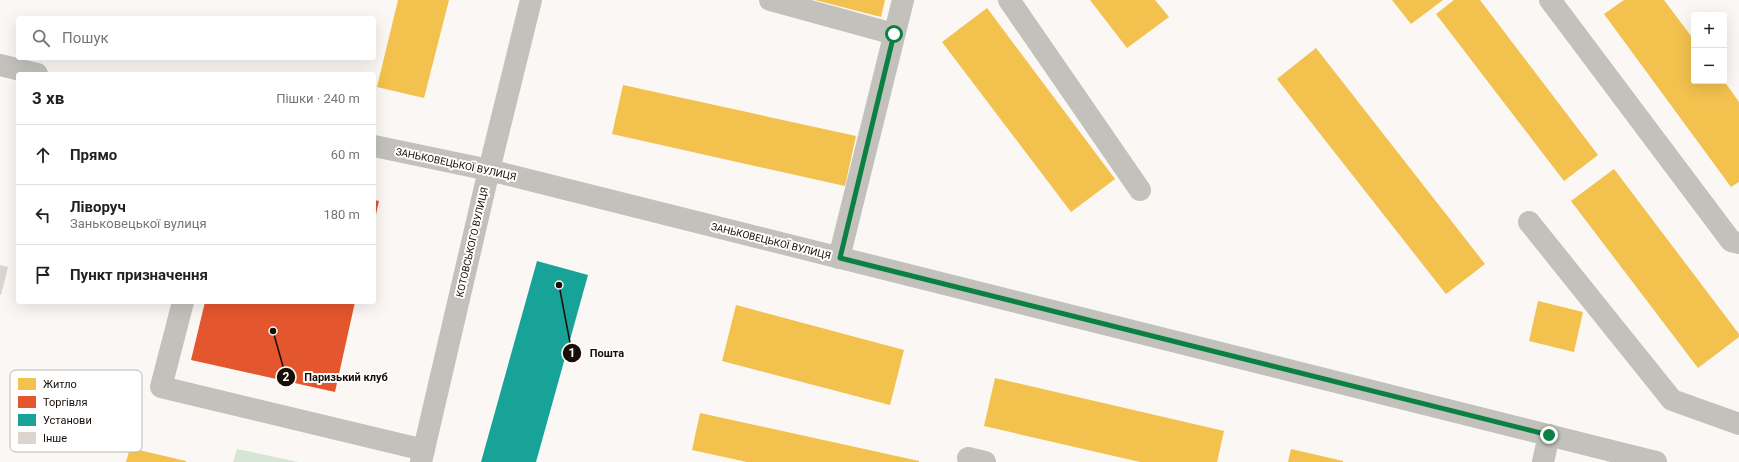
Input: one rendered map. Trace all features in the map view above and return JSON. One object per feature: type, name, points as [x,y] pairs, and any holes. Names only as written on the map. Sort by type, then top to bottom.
[{"type":"street","name":"КОТОВСЬКОГО ВУЛИЦЯ","points":[[423,456],[489,170],[531,0]]},
{"type":"street","points":[[770,0],[894,34]]},
{"type":"street","points":[[840,258],[903,0]]},
{"type":"street","points":[[1009,0],[1140,190]]},
{"type":"street","points":[[1550,0],[1732,241],[1739,243]]},
{"type":"street","points":[[0,65],[29,72]]},
{"type":"street","name":"ЗАНЬКОВЕЦЬКОЇ ВУЛИЦЯ","points":[[376,146],[489,170],[1656,462]]},
{"type":"street","points":[[1529,222],[1672,400],[1739,424]]},
{"type":"street","points":[[182,304],[161,387],[423,456]]},
{"type":"street","points":[[1543,462],[1549,435]]},
{"type":"green space","points":[[237,449],[298,462],[233,462]]},
{"type":"building: Житло","points":[[398,0],[449,0],[424,98],[377,87]]},
{"type":"building: Житло","points":[[815,0],[885,0],[881,17]]},
{"type":"building: Житло","points":[[1090,0],[1155,0],[1169,17],[1127,48]]},
{"type":"building: Житло","points":[[1392,0],[1443,0],[1411,24]]},
{"type":"building: Житло","points":[[1454,0],[1480,0],[1598,155],[1564,181],[1436,14]]},
{"type":"building: Житло","points":[[1624,0],[1664,0],[1691,36],[1691,84],[1726,84],[1739,102],[1739,182],[1731,187],[1604,14]]},
{"type":"building: Житло","points":[[987,8],[1115,179],[1071,212],[942,42]]},
{"type":"building: Житло","points":[[1316,48],[1485,264],[1446,294],[1277,79]]},
{"type":"building: Житло","points":[[623,85],[856,136],[845,186],[612,134]]},
{"type":"building: Житло","points":[[1614,169],[1739,334],[1739,337],[1698,368],[1571,201]]},
{"type":"building: Житло","points":[[1538,301],[1583,312],[1574,352],[1529,341]]},
{"type":"building: Житло","points":[[736,305],[904,350],[890,405],[722,361]]},
{"type":"building: Житло","points":[[995,378],[1224,431],[1217,462],[1140,462],[984,426]]},
{"type":"building: Житло","points":[[700,413],[919,462],[747,462],[692,450]]},
{"type":"building: Житло","points":[[1291,449],[1343,461],[1343,462],[1288,462]]},
{"type":"building: Житло","points":[[142,451],[186,461],[186,462],[126,462],[129,452],[142,452]]},
{"type":"building: Торгівля","points":[[376,200],[379,201],[376,214]]},
{"type":"building: Торгівля","points":[[205,304],[355,304],[335,392],[191,360]]},
{"type":"building: Установи","points":[[537,261],[588,275],[536,462],[481,462]]},
{"type":"building: Інше","points":[[0,265],[8,267],[1,295],[0,294]]},
{"type":"place","name":"Пошта","points":[[559,285]]},
{"type":"place","name":"Паризький клуб","points":[[273,331]]},
{"type":"route","points":[[894,34],[840,258],[1549,435]]}]
